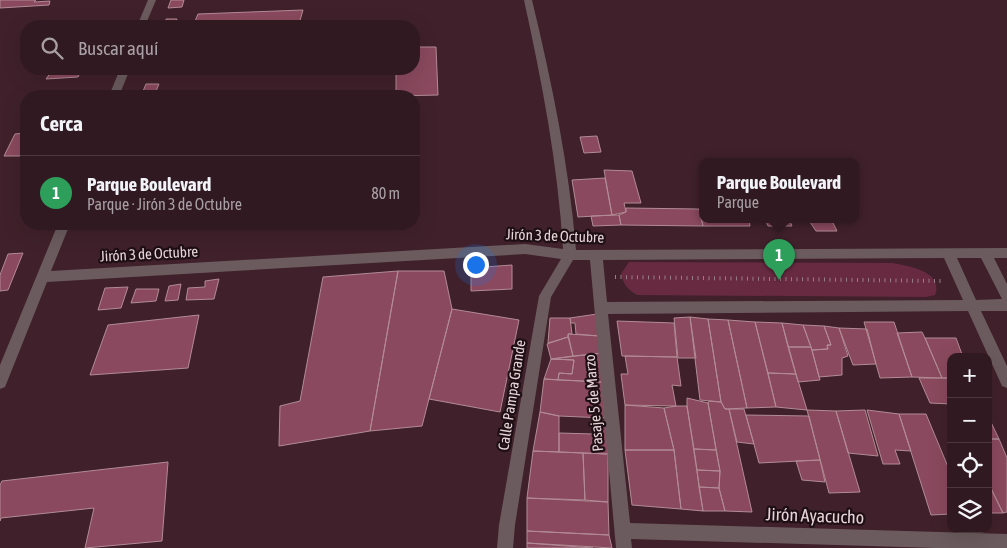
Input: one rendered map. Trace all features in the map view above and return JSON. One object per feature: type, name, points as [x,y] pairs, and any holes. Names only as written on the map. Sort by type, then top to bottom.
[{"type":"street","points":[[144,20],[152,0]]},
{"type":"street","points":[[528,0],[544,70],[565,190],[570,255]]},
{"type":"street","points":[[116,90],[123,75]]},
{"type":"street","points":[[0,382],[62,230]]},
{"type":"street","name":"Jirón 3 de Octubre","points":[[42,277],[525,249],[570,255],[1007,253]]},
{"type":"street","points":[[985,252],[1007,297]]},
{"type":"street","points":[[948,253],[1007,381]]},
{"type":"street","name":"Calle Pampa Grande","points":[[505,548],[507,525],[545,296],[570,255]]},
{"type":"street","name":"Pasaje 5 de Marzo","points":[[596,255],[624,548]]},
{"type":"street","points":[[601,308],[1007,305]]},
{"type":"street","name":"Jirón Ayacucho","points":[[622,531],[1007,542]]},
{"type":"path","points":[[598,277],[961,282]]},
{"type":"shaded area","points":[[629,262],[892,263],[923,271],[930,275],[936,287],[935,295],[926,297],[637,295],[626,286],[621,274]]},
{"type":"building","points":[[0,0],[50,1],[49,5],[0,8]]},
{"type":"building","points":[[171,0],[184,0],[182,7],[168,8]]},
{"type":"building","points":[[303,10],[300,20],[196,20],[198,14]]},
{"type":"building","points":[[420,47],[436,47],[438,95],[420,95],[420,90],[396,90],[396,75],[420,75]]},
{"type":"building","points":[[49,75],[79,75],[78,77],[46,79]]},
{"type":"building","points":[[146,84],[159,84],[156,90],[144,90]]},
{"type":"building","points":[[15,134],[20,134],[20,156],[4,156]]},
{"type":"building","points":[[597,136],[601,152],[584,153],[580,137]]},
{"type":"building","points":[[604,170],[632,171],[641,203],[624,203],[626,212],[612,215]]},
{"type":"building","points":[[605,178],[612,215],[578,217],[572,180]]},
{"type":"building","points":[[626,208],[699,209],[699,223],[702,223],[703,226],[621,225],[619,215],[626,212]]},
{"type":"building","points":[[619,215],[621,225],[593,226],[591,216]]},
{"type":"building","points":[[702,223],[750,223],[750,226],[703,226]]},
{"type":"building","points":[[767,223],[791,223],[792,226],[768,226]]},
{"type":"building","points":[[811,223],[833,223],[837,231],[816,231]]},
{"type":"building","points":[[23,253],[8,290],[0,291],[0,275],[8,254]]},
{"type":"building","points":[[512,265],[512,289],[471,291],[471,268]]},
{"type":"building","points":[[398,271],[370,431],[279,446],[280,406],[300,401],[323,277]]},
{"type":"building","points":[[398,271],[444,271],[452,309],[422,426],[370,431]]},
{"type":"building","points":[[219,279],[214,299],[186,300],[188,288],[205,287],[205,281]]},
{"type":"building","points":[[181,284],[178,300],[165,301],[169,286]]},
{"type":"building","points":[[128,287],[121,308],[98,310],[105,288]]},
{"type":"building","points":[[136,289],[159,289],[156,301],[131,303]]},
{"type":"building","points":[[452,309],[519,320],[500,412],[429,399]]},
{"type":"building","points":[[597,314],[599,336],[576,334],[575,323],[571,323],[570,318]]},
{"type":"building","points":[[199,315],[188,368],[90,375],[108,325]]},
{"type":"building","points":[[690,317],[696,358],[678,358],[674,318]]},
{"type":"building","points":[[690,317],[708,319],[721,402],[700,400]]},
{"type":"building","points":[[550,318],[570,318],[572,334],[548,343]]},
{"type":"building","points":[[708,319],[728,320],[747,408],[725,409],[721,402]]},
{"type":"building","points":[[728,320],[755,322],[776,407],[747,408]]},
{"type":"building","points":[[617,321],[674,323],[677,357],[622,356]]},
{"type":"building","points":[[755,322],[782,323],[796,374],[768,373]]},
{"type":"building","points":[[864,322],[894,322],[912,377],[880,378]]},
{"type":"building","points":[[782,323],[803,325],[811,347],[788,347]]},
{"type":"building","points":[[803,325],[824,326],[831,345],[827,345],[828,349],[812,350]]},
{"type":"building","points":[[824,326],[839,328],[848,356],[842,358],[842,375],[819,377],[812,350],[828,349],[827,345],[831,345]]},
{"type":"building","points":[[839,328],[867,329],[876,364],[853,365]]},
{"type":"building","points":[[922,332],[942,378],[912,377],[897,333]]},
{"type":"building","points":[[568,334],[599,336],[602,353],[573,356]]},
{"type":"building","points":[[568,337],[573,356],[551,359],[547,344]]},
{"type":"building","points":[[925,338],[956,338],[962,353],[947,353],[947,378],[942,378]]},
{"type":"building","points":[[788,347],[811,347],[820,380],[798,382]]},
{"type":"building","points":[[602,353],[602,382],[558,380],[559,373],[572,374],[574,360],[551,359]]},
{"type":"building","points":[[625,356],[677,357],[681,386],[672,385],[676,406],[625,405],[621,374],[628,374]]},
{"type":"building","points":[[551,359],[574,360],[572,374],[559,373],[558,380],[544,379]]},
{"type":"building","points":[[768,373],[796,374],[807,410],[776,407]]},
{"type":"building","points":[[919,378],[947,378],[947,404],[930,403]]},
{"type":"building","points":[[544,379],[602,382],[605,418],[559,416],[540,412]]},
{"type":"building","points":[[687,398],[708,403],[716,450],[694,449]]},
{"type":"building","points":[[709,401],[721,402],[725,409],[729,409],[752,512],[725,511],[719,488],[720,471]]},
{"type":"building","points":[[625,405],[664,408],[674,450],[625,450]]},
{"type":"building","points":[[687,406],[703,511],[681,509],[674,450],[664,408]]},
{"type":"building","points":[[729,409],[744,409],[754,444],[737,442]]},
{"type":"building","points":[[807,410],[836,411],[860,492],[829,493]]},
{"type":"building","points":[[865,410],[878,456],[848,453],[836,411]]},
{"type":"building","points":[[867,410],[899,414],[911,451],[895,450],[900,464],[883,464]]},
{"type":"building","points":[[540,412],[559,416],[559,452],[533,451]]},
{"type":"building","points":[[899,414],[926,414],[947,464],[947,514],[931,515]]},
{"type":"building","points":[[746,415],[809,416],[820,460],[759,463]]},
{"type":"building","points":[[591,421],[606,421],[608,454],[559,452],[559,433],[593,434]]},
{"type":"building","points":[[992,424],[999,439],[992,439]]},
{"type":"building","points":[[992,439],[999,439],[1007,458],[1007,512],[1003,513],[992,490]]},
{"type":"building","points":[[694,449],[716,450],[720,471],[697,470]]},
{"type":"building","points":[[625,450],[674,450],[681,509],[632,505]]},
{"type":"building","points":[[533,451],[583,453],[585,500],[527,498]]},
{"type":"building","points":[[583,453],[608,454],[608,502],[585,500]]},
{"type":"building","points":[[820,460],[825,482],[802,480],[796,461]]},
{"type":"building","points":[[168,462],[162,541],[85,548],[94,508],[1,518],[0,521],[0,485],[2,481]]},
{"type":"building","points":[[697,470],[720,471],[719,488],[699,487]]},
{"type":"building","points":[[699,487],[719,488],[725,511],[703,511]]},
{"type":"building","points":[[992,491],[1003,513],[992,513]]},
{"type":"building","points":[[527,498],[608,502],[609,535],[527,531]]},
{"type":"building","points":[[527,531],[609,535],[612,548],[527,543]]},
{"type":"building","points":[[527,543],[593,548],[527,548]]},
{"type":"place","name":"Parque Boulevard","points":[[779,280]]}]
